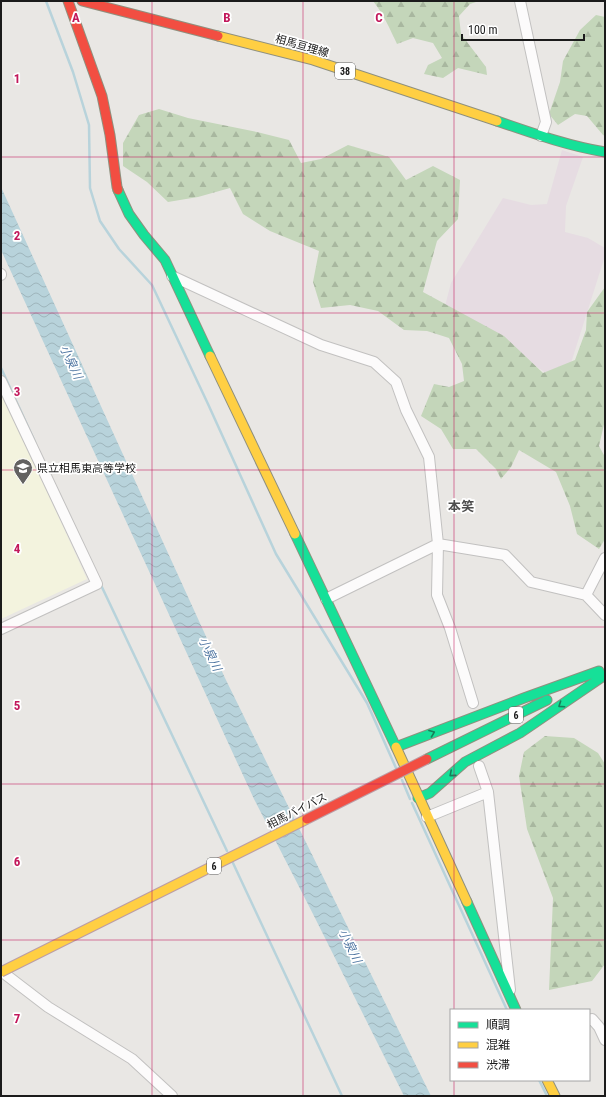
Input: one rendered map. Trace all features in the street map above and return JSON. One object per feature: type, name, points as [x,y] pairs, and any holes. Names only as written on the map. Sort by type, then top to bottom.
[{"type":"main road","points":[[68,1],[102,96],[110,135],[117,187],[129,214],[165,260],[396,747],[516,1009]]},
{"type":"main road","name":"相馬亘理線","points":[[82,1],[313,60],[541,136],[605,152]]},
{"type":"main road","points":[[396,747],[524,698],[605,670]]},
{"type":"main road","name":"相馬バイパス","points":[[1,971],[605,670]]},
{"type":"main road","points":[[418,798],[430,793],[465,762],[520,733],[605,675]]},
{"type":"main road","points":[[547,1081],[554,1096]]},
{"type":"street","points":[[520,1],[546,122],[541,136]]},
{"type":"street","points":[[172,276],[322,346],[374,362],[396,382],[406,410],[429,457],[438,544],[437,595],[450,628],[473,703]]},
{"type":"street","points":[[1,381],[97,584],[1,629]]},
{"type":"street","points":[[326,599],[438,544],[505,554],[531,582],[586,595],[605,615]]},
{"type":"street","points":[[586,595],[605,558]]},
{"type":"street","points":[[479,766],[488,792],[511,1000]]},
{"type":"street","points":[[427,817],[488,792]]},
{"type":"street","points":[[1,971],[48,1007],[132,1059],[172,1096]]},
{"type":"street","points":[[590,1020],[592,1019],[599,1027],[605,1040]]},
{"type":"shaded area","points":[[562,150],[583,157],[566,206],[565,232],[588,238],[605,248],[605,256],[564,385],[445,306],[451,283],[503,198],[531,205],[547,204]]},
{"type":"shaded area","name":"県立相馬東高等学校","points":[[1,391],[87,579],[1,619]]},
{"type":"green space","points":[[373,1],[479,1],[470,4],[459,16],[461,34],[486,67],[487,75],[458,68],[443,78],[424,74],[428,65],[442,58],[433,43],[413,38],[397,44],[383,16]]},
{"type":"green space","points":[[596,15],[605,17],[605,136],[587,116],[575,114],[558,125],[549,114],[560,82],[563,61],[580,30]]},
{"type":"green space","points":[[159,109],[188,118],[289,140],[301,163],[321,159],[348,145],[389,157],[406,180],[433,166],[460,180],[458,219],[437,241],[423,292],[504,336],[543,373],[575,360],[586,330],[587,312],[605,287],[605,420],[599,446],[605,457],[605,539],[599,549],[577,534],[570,506],[556,472],[519,450],[511,467],[501,479],[496,469],[476,449],[453,449],[441,429],[421,416],[434,384],[449,387],[464,381],[462,364],[449,338],[427,331],[404,330],[378,311],[350,305],[321,308],[313,282],[319,251],[270,231],[243,214],[230,188],[198,197],[168,202],[147,182],[123,166],[123,143],[139,115]]},
{"type":"green space","points":[[545,736],[574,738],[598,753],[605,764],[605,964],[592,981],[549,990],[553,898],[527,829],[519,776],[524,752]]},
{"type":"water","name":"小泉川","points":[[1,187],[225,678],[431,1096],[404,1096],[254,799],[1,250]]},
{"type":"waterway","points":[[46,1],[73,72],[89,125],[90,188],[100,221],[119,249],[152,285],[276,554],[367,703],[396,768]]},
{"type":"waterway","points":[[1,368],[35,442]]},
{"type":"waterway","points":[[100,583],[227,851]]},
{"type":"waterway","points":[[402,780],[410,799]]},
{"type":"waterway","points":[[412,803],[507,1009]]},
{"type":"waterway","points":[[233,863],[342,1096]]},
{"type":"waterway","points":[[540,1081],[547,1096]]},
{"type":"traffic: fast","points":[[497,121],[564,143],[605,152]]},
{"type":"traffic: fast","points":[[118,190],[129,214],[165,260],[210,356]]},
{"type":"traffic: fast","points":[[295,534],[396,747]]},
{"type":"traffic: fast","points":[[396,747],[599,671]]},
{"type":"traffic: fast","points":[[418,798],[430,793],[465,762],[520,733],[605,675]]},
{"type":"traffic: fast","points":[[427,759],[547,700]]},
{"type":"traffic: fast","points":[[467,902],[516,1009]]},
{"type":"traffic: slow","points":[[218,36],[313,60],[497,121]]},
{"type":"traffic: slow","points":[[210,356],[295,534]]},
{"type":"traffic: slow","points":[[396,747],[467,902]]},
{"type":"traffic: slow","points":[[1,972],[307,819]]},
{"type":"traffic: slow","points":[[548,1081],[555,1096]]},
{"type":"traffic: jam","points":[[68,1],[102,96],[110,135],[118,190]]},
{"type":"traffic: jam","points":[[82,1],[218,36]]},
{"type":"traffic: jam","points":[[307,819],[427,759]]},
{"type":"place","name":"県立相馬東高等学校","points":[[23,485]]},
{"type":"district","name":"本笑","points":[[461,506]]}]
